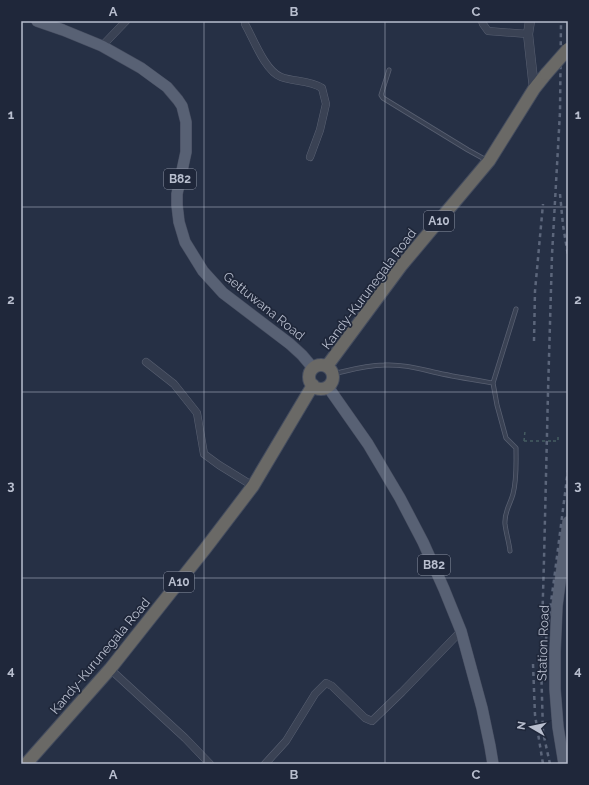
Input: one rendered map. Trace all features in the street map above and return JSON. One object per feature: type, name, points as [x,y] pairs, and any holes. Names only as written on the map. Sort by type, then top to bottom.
[{"type":"highway","name":"Kandy-Kurunegala Road","points":[[330,370],[401,266],[489,161],[534,89],[568,49]]},
{"type":"highway","points":[[320,365],[330,370],[332,381],[328,387],[320,389],[313,385],[309,376],[313,368],[320,365]]},
{"type":"highway","name":"Kandy-Kurunegala Road","points":[[26,764],[110,669],[253,486],[313,385]]},
{"type":"main road","name":"Gettuwana Road","points":[[37,21],[102,46],[141,68],[174,94],[182,106],[186,122],[186,152],[177,194],[177,214],[185,242],[203,271],[223,293],[290,344],[313,368]]},
{"type":"main road","name":"B82","points":[[328,387],[368,444],[400,498],[423,542],[444,589],[461,631],[482,708],[493,764]]},
{"type":"main road","name":"Station Road","points":[[564,764],[558,727],[555,689],[555,652],[558,606],[568,522]]},
{"type":"street","points":[[102,46],[126,21]]},
{"type":"street","points":[[245,21],[245,24],[268,67],[279,77],[316,84],[322,88],[326,104],[320,130],[310,157]]},
{"type":"street","points":[[482,21],[488,31],[528,34]]},
{"type":"street","points":[[530,21],[528,34],[534,89]]},
{"type":"street","points":[[146,362],[174,384],[196,412],[204,454],[253,486]]},
{"type":"street","points":[[265,764],[286,740],[315,694],[326,683],[332,686],[365,718],[372,721],[461,631]]},
{"type":"street","points":[[110,669],[185,738],[210,764]]},
{"type":"lane","points":[[389,70],[381,95],[383,98],[468,150],[489,161]]},
{"type":"lane","points":[[510,551],[505,524],[506,510],[513,496],[515,484],[516,448],[506,438],[493,383],[516,309]]},
{"type":"lane","points":[[330,370],[352,369],[368,366],[398,365],[493,383]]},
{"type":"path","points":[[525,431],[524,441],[558,441],[558,434]]},
{"type":"railway","points":[[550,764],[543,732],[541,663],[552,255],[560,112],[561,21]]},
{"type":"railway","points":[[560,194],[568,256]]},
{"type":"railway","points":[[534,341],[535,291],[543,204]]},
{"type":"railway","points":[[546,639],[568,470]]},
{"type":"railway","points":[[533,664],[535,715],[543,764]]}]
